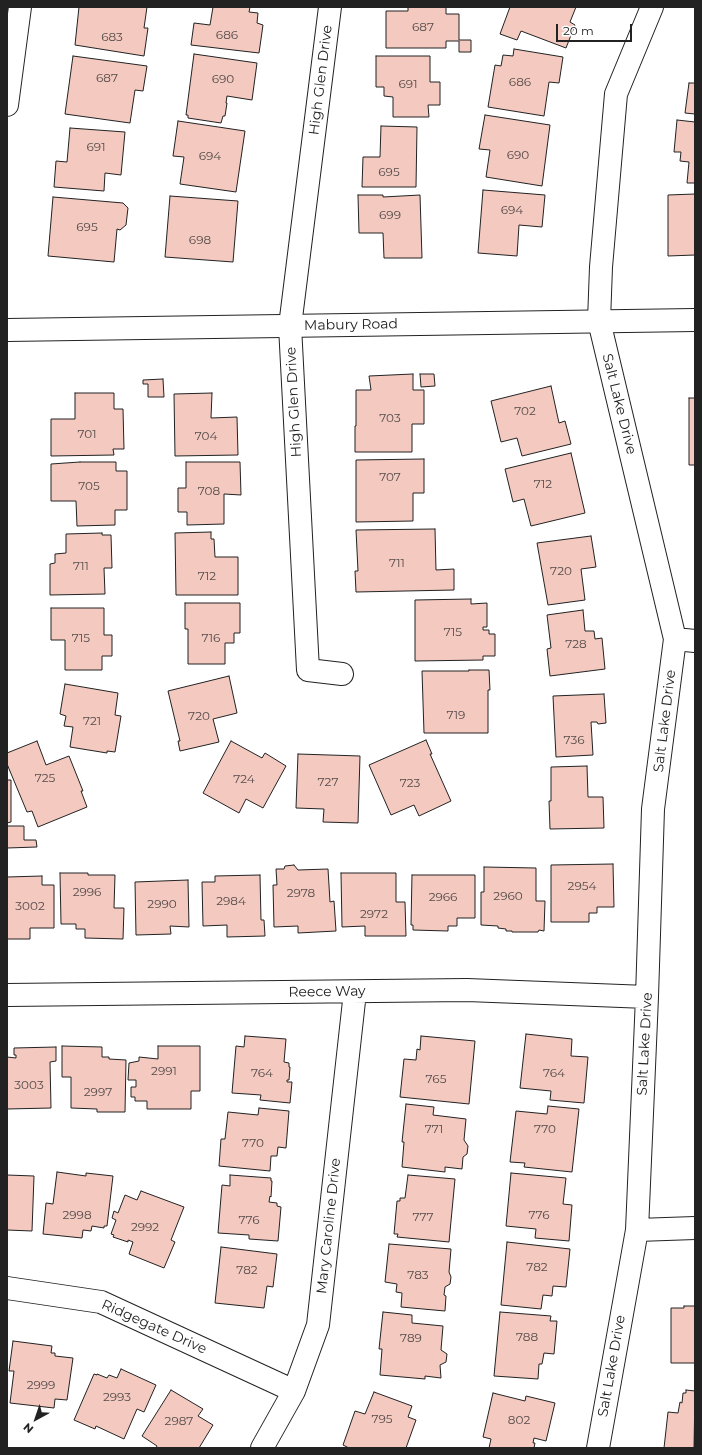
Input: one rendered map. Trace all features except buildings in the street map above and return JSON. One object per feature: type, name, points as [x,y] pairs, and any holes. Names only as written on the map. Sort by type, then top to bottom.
[{"type":"street","points":[[7,105],[20,7]]},
{"type":"street","name":"High Glen Drive","points":[[330,7],[290,326],[308,670],[342,674]]},
{"type":"street","name":"Salt Lake Drive","points":[[598,1448],[637,1230],[653,808],[685,640],[599,321],[601,267],[616,94],[652,7]]},
{"type":"street","name":"Mabury Road","points":[[7,330],[695,320]]},
{"type":"street","name":"Reece Way","points":[[7,995],[467,990],[647,997]]},
{"type":"street","name":"Mary Caroline Drive","points":[[262,1448],[294,1391],[318,1325],[355,992]]},
{"type":"street","points":[[637,1230],[695,1228]]},
{"type":"street","name":"Ridgegate Drive","points":[[7,1288],[100,1302],[294,1391]]}]
